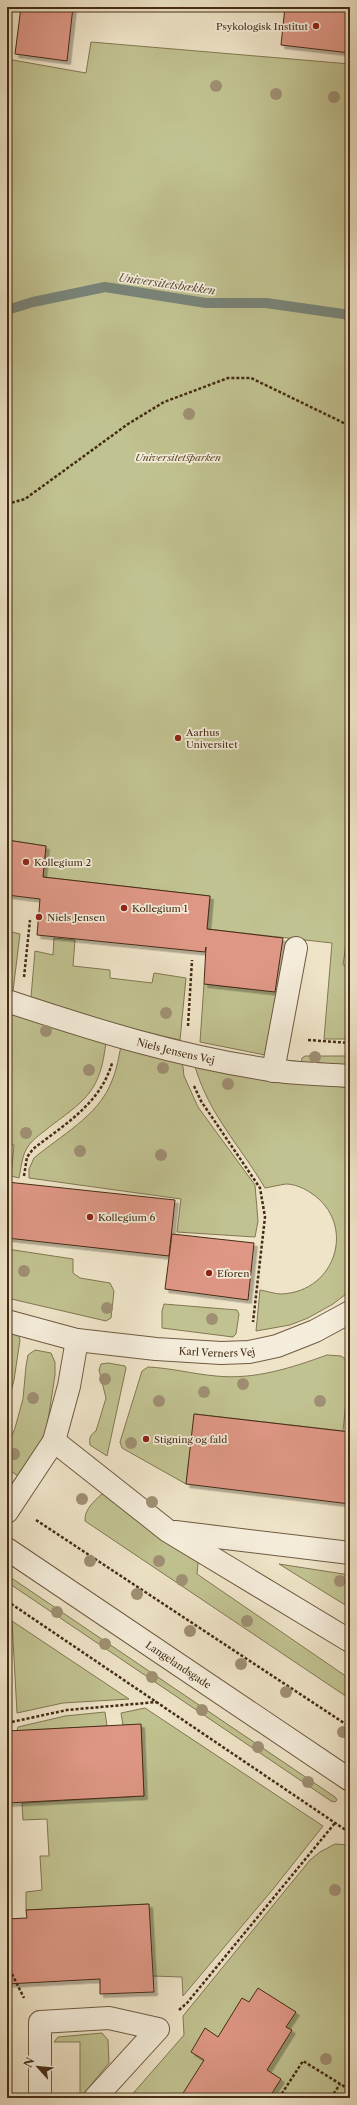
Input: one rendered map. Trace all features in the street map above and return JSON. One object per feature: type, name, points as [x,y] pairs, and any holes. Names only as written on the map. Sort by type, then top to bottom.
[{"type":"street","points":[[273,1071],[296,948]]},
{"type":"street","name":"Niels Jensens Vej","points":[[14,1003],[119,1036],[186,1055],[273,1071],[350,1076]]},
{"type":"street","name":"Karl Verners Vej","points":[[7,1321],[77,1340],[156,1349],[221,1353],[249,1352],[278,1346],[315,1332],[350,1312]]},
{"type":"street","points":[[9,1508],[54,1441],[69,1386],[77,1340]]},
{"type":"street","points":[[54,1441],[168,1531],[350,1641]]},
{"type":"street","points":[[168,1531],[350,1553]]},
{"type":"street","name":"Langelandsgade","points":[[7,1548],[350,1780]]},
{"type":"street","points":[[40,2098],[40,2022],[109,2018],[158,2029],[95,2098]]},
{"type":"path","points":[[7,504],[25,499],[128,424],[164,402],[228,378],[251,378],[350,426]]},
{"type":"path","points":[[14,1003],[30,920]]},
{"type":"path","points":[[192,960],[186,1055],[190,1078],[201,1101],[260,1188],[264,1218],[249,1352]]},
{"type":"path","points":[[24,1176],[28,1157],[33,1149],[91,1104],[105,1085],[112,1066],[119,1036]]},
{"type":"path","points":[[280,1036],[334,1043],[350,1043]]},
{"type":"path","points":[[348,1432],[350,1423]]},
{"type":"path","points":[[9,1508],[350,1727]]},
{"type":"path","points":[[7,1600],[350,1833]]},
{"type":"path","points":[[7,1723],[67,1710],[158,1702]]},
{"type":"path","points":[[158,2029],[187,2003],[335,1823]]},
{"type":"path","points":[[279,2098],[303,2061],[350,2090]]},
{"type":"path","points":[[331,2098],[340,2084]]},
{"type":"path","points":[[282,2093],[289,2098]]},
{"type":"green space","name":"Universitetsparken","points":[[91,42],[350,64],[350,916],[343,965],[350,966],[350,1039],[324,1039],[332,943],[207,929],[210,896],[43,877],[46,846],[7,840],[7,59],[86,73]]},
{"type":"green space","points":[[7,931],[20,934],[13,991],[7,988]]},
{"type":"green space","points":[[54,938],[75,940],[73,966],[110,970],[110,978],[152,983],[154,973],[186,978],[180,1040],[105,1021],[31,997],[35,951],[53,955]]},
{"type":"green space","points":[[204,984],[278,992],[270,1056],[200,1042]]},
{"type":"green space","points":[[7,1007],[106,1041],[101,1070],[91,1090],[75,1107],[29,1144],[24,1155],[19,1178],[11,1176],[14,1145],[7,1144]]},
{"type":"green space","points":[[122,1041],[182,1059],[184,1076],[198,1107],[255,1185],[258,1221],[255,1237],[177,1232],[181,1199],[29,1178],[29,1169],[34,1158],[77,1125],[97,1106],[105,1095],[115,1073]]},
{"type":"green space","points":[[305,1056],[350,1056],[350,1068],[301,1064],[302,1058]]},
{"type":"green space","points":[[194,1063],[278,1078],[350,1088],[350,1291],[333,1304],[308,1318],[290,1325],[256,1331],[260,1290],[281,1294],[300,1290],[316,1282],[327,1269],[334,1254],[336,1238],[334,1221],[325,1206],[311,1193],[302,1188],[286,1184],[265,1188],[207,1098]]},
{"type":"green space","points":[[7,1249],[73,1259],[73,1273],[80,1278],[110,1283],[114,1291],[111,1318],[106,1321],[7,1298]]},
{"type":"green space","points":[[164,1304],[237,1310],[239,1314],[236,1334],[233,1337],[162,1328],[162,1311]]},
{"type":"green space","points":[[7,1331],[18,1334],[20,1340],[14,1380],[7,1407]]},
{"type":"green space","points":[[35,1350],[51,1353],[55,1362],[55,1375],[46,1433],[20,1477],[7,1469],[7,1448],[15,1428],[23,1399],[28,1355]]},
{"type":"green space","points":[[327,1355],[341,1356],[350,1362],[343,1431],[195,1414],[186,1484],[122,1448],[120,1442],[142,1371],[148,1367],[230,1377],[258,1375],[272,1372]]},
{"type":"green space","points":[[108,1363],[125,1366],[126,1368],[107,1456],[90,1445],[90,1437],[96,1431],[106,1398],[99,1370],[101,1364]]},
{"type":"green space","points":[[102,1494],[199,1554],[197,1574],[350,1679],[350,1699],[85,1521],[88,1509]]},
{"type":"green space","points":[[279,1564],[350,1575],[350,1608]]},
{"type":"green space","points":[[7,1575],[335,1797],[337,1800],[335,1802],[331,1801],[7,1582]]},
{"type":"green space","points":[[12,1621],[129,1699],[63,1703],[17,1713]]},
{"type":"green space","points":[[145,1708],[323,1826],[274,1888],[183,1996],[182,1977],[152,1976],[148,1904],[26,1910],[26,1892],[42,1890],[40,1856],[49,1856],[47,1819],[23,1820],[22,1803],[144,1796],[141,1725],[123,1725],[121,1713]]},
{"type":"green space","points":[[105,1712],[107,1726],[17,1731],[18,1727],[65,1716]]},
{"type":"green space","points":[[335,1844],[350,1845],[350,2098],[129,2098],[184,2035],[183,2016],[310,1860],[320,1852]]},
{"type":"green space","points":[[102,2033],[108,2040],[109,2063],[80,2098],[56,2098],[56,2094],[80,2094],[80,2042],[54,2042],[58,2037]]},
{"type":"building","points":[[21,7],[73,7],[67,61],[15,54]]},
{"type":"building","name":"Psykologisk Institut","points":[[285,7],[350,7],[350,53],[281,45]]},
{"type":"building","name":"Kollegium 1","points":[[7,840],[46,846],[43,877],[210,896],[207,929],[283,938],[275,992],[204,984],[206,947],[205,952],[37,935],[40,899],[7,895]]},
{"type":"building","name":"Kollegium 6","points":[[7,1182],[175,1200],[169,1256],[7,1238]]},
{"type":"building","name":"Eforen","points":[[172,1234],[254,1243],[248,1300],[165,1289]]},
{"type":"building","points":[[194,1414],[350,1432],[350,1504],[186,1484]]},
{"type":"building","points":[[141,1724],[144,1796],[7,1803],[7,1731]]},
{"type":"building","points":[[149,1904],[154,1992],[100,1994],[100,1979],[7,1984],[7,1919],[27,1918],[26,1910]]},
{"type":"building","points":[[258,1988],[296,2012],[286,2027],[292,2030],[267,2070],[281,2079],[269,2098],[180,2098],[204,2060],[191,2052],[205,2028],[218,2037],[242,1998],[249,2002]]},
{"type":"waterway","name":"Universitetsbækken","points":[[7,310],[33,302],[105,287],[206,303],[266,303],[350,315]]},
{"type":"place","name":"Psykologisk Institut","points":[[316,26]]},
{"type":"place","name":"Aarhus Universitet","points":[[178,738]]},
{"type":"place","name":"Kollegium 2","points":[[26,862]]},
{"type":"place","name":"Kollegium 1","points":[[124,908]]},
{"type":"place","name":"Niels Jensen","points":[[39,917]]},
{"type":"place","name":"Kollegium 6","points":[[90,1217]]},
{"type":"place","name":"Eforen","points":[[209,1273]]},
{"type":"place","name":"Stigning og fald","points":[[146,1439]]}]
